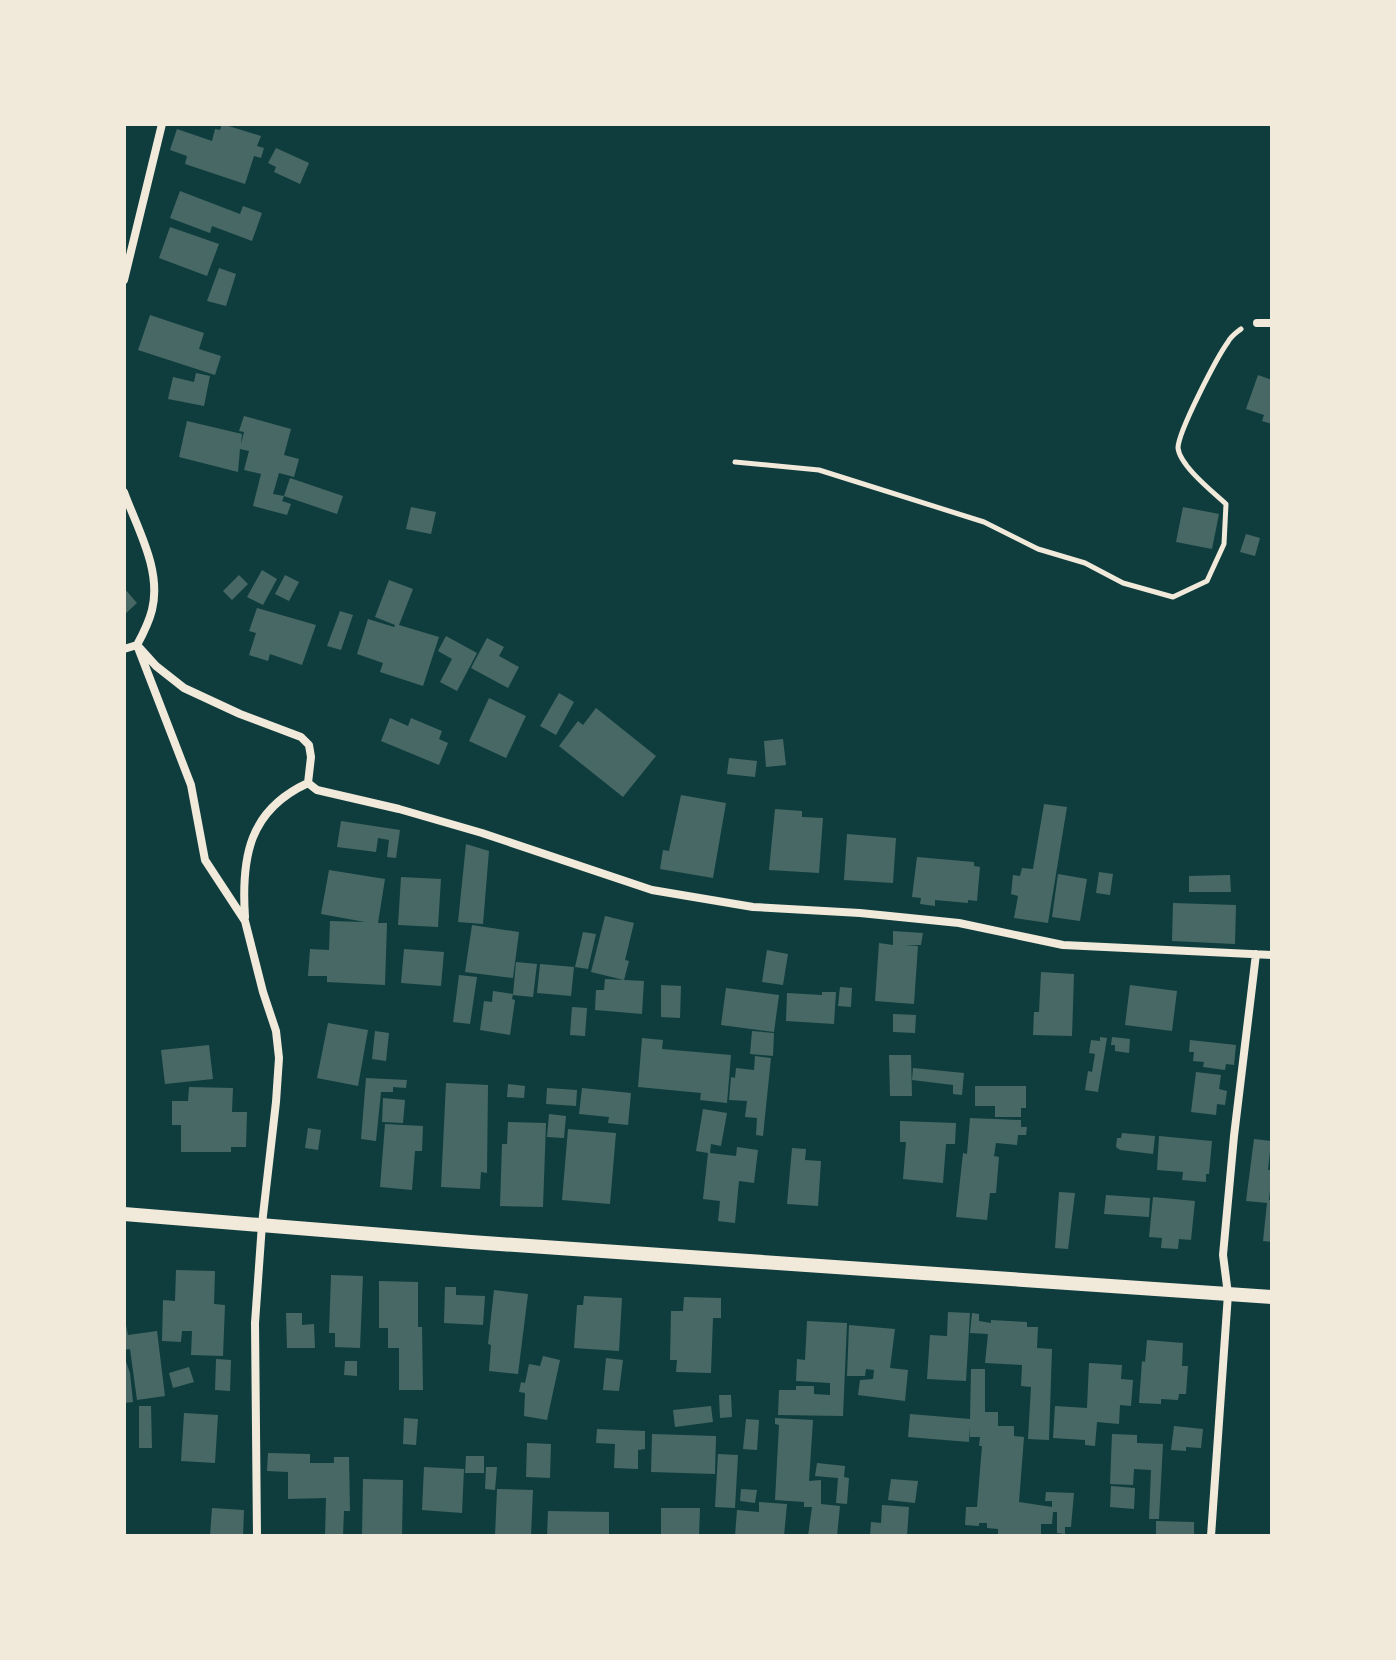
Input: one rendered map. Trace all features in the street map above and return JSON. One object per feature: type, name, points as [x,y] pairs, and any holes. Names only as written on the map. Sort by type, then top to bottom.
[{"type":"street","points":[[124,280],[162,124]]},
{"type":"street","points":[[1257,323],[1272,323]]},
{"type":"street","points":[[124,492],[150,561],[154,587],[153,608],[137,645],[191,785],[205,860],[245,921]]},
{"type":"street","points":[[124,649],[137,645]]},
{"type":"street","points":[[137,645],[156,666],[184,688],[301,737],[309,745],[311,757],[308,783]]},
{"type":"street","points":[[257,1536],[255,1323],[279,1058],[276,1031],[245,921],[245,856],[258,827],[276,801],[308,783]]},
{"type":"street","points":[[308,783],[317,790],[482,833],[652,890],[753,907],[959,923],[1063,945],[1272,955]]},
{"type":"street","points":[[1211,1536],[1228,1294],[1223,1255],[1256,954]]},
{"type":"street","points":[[124,1214],[471,1242],[1272,1297]]},
{"type":"path","points":[[735,462],[819,470],[984,522],[1038,549],[1085,563],[1123,583],[1173,597],[1207,581],[1224,544],[1226,504],[1183,460],[1178,449],[1181,432],[1229,339],[1257,323]]},
{"type":"building","points":[[222,124],[261,136],[257,146],[264,148],[261,158],[254,156],[245,184],[185,164],[187,156],[170,150],[177,129],[212,141],[215,129],[220,130]]},
{"type":"building","points":[[276,148],[309,163],[300,184],[274,172],[276,167],[268,163]]},
{"type":"building","points":[[180,191],[240,214],[243,206],[262,213],[252,241],[212,226],[210,233],[170,218]]},
{"type":"building","points":[[170,227],[219,244],[207,276],[159,258]]},
{"type":"building","points":[[219,268],[236,274],[226,306],[207,301]]},
{"type":"building","points":[[150,315],[204,333],[199,349],[221,356],[215,375],[138,350]]},
{"type":"building","points":[[196,373],[210,376],[204,406],[168,399],[173,377],[194,382]]},
{"type":"building","points":[[1258,375],[1272,380],[1272,424],[1262,421],[1264,415],[1246,409]]},
{"type":"building","points":[[244,416],[291,429],[284,455],[299,459],[294,477],[279,473],[273,494],[284,496],[282,501],[291,504],[287,515],[253,506],[261,474],[244,470],[249,451],[240,449],[238,472],[179,457],[187,421],[242,434],[241,444],[244,432],[239,431]]},
{"type":"building","points":[[290,478],[343,496],[337,514],[284,496]]},
{"type":"building","points":[[411,507],[436,512],[431,534],[406,529]]},
{"type":"building","points":[[1183,507],[1219,514],[1212,549],[1176,542]]},
{"type":"building","points":[[1246,534],[1260,538],[1255,556],[1240,552]]},
{"type":"building","points":[[262,570],[277,579],[263,605],[247,597]]},
{"type":"building","points":[[239,575],[248,584],[232,600],[223,591]]},
{"type":"building","points":[[285,575],[299,582],[289,601],[275,594]]},
{"type":"building","points":[[389,580],[413,589],[399,625],[439,637],[423,686],[380,672],[383,663],[357,654],[368,619],[395,625],[375,617]]},
{"type":"building","points":[[124,588],[137,603],[124,615]]},
{"type":"building","points":[[257,608],[316,625],[302,665],[270,654],[268,661],[249,655],[256,633],[249,631]]},
{"type":"building","points":[[340,611],[353,615],[341,650],[327,646]]},
{"type":"building","points":[[446,636],[477,653],[457,691],[440,682],[452,659],[438,651]]},
{"type":"building","points":[[487,638],[504,647],[499,656],[519,667],[508,688],[471,668]]},
{"type":"building","points":[[559,693],[574,702],[556,735],[540,726]]},
{"type":"building","points":[[489,698],[526,716],[506,758],[469,741]]},
{"type":"building","points":[[596,708],[656,756],[623,797],[559,746],[578,721],[583,725]]},
{"type":"building","points":[[390,718],[408,726],[411,718],[442,731],[439,739],[448,743],[439,765],[381,741]]},
{"type":"building","points":[[783,739],[786,765],[766,767],[764,741]]},
{"type":"building","points":[[729,758],[757,761],[755,777],[727,774]]},
{"type":"building","points":[[681,795],[726,803],[713,878],[660,869],[663,850],[669,851]]},
{"type":"building","points":[[1044,804],[1067,807],[1048,923],[1014,918],[1018,896],[1011,894],[1013,875],[1020,876],[1022,868],[1033,869]]},
{"type":"building","points":[[775,809],[802,811],[802,817],[823,818],[819,873],[769,870]]},
{"type":"building","points":[[341,821],[400,830],[396,858],[387,857],[389,840],[378,838],[376,852],[337,847]]},
{"type":"building","points":[[847,834],[896,838],[893,883],[844,880]]},
{"type":"building","points":[[466,844],[489,851],[483,924],[458,922]]},
{"type":"building","points":[[917,857],[974,862],[974,866],[980,867],[977,901],[935,900],[935,906],[920,904],[921,898],[912,897]]},
{"type":"building","points":[[329,870],[385,879],[378,923],[387,923],[385,985],[327,982],[327,976],[308,976],[310,949],[329,950],[330,921],[365,922],[321,914]]},
{"type":"building","points":[[1099,872],[1113,874],[1110,895],[1096,893]]},
{"type":"building","points":[[1058,874],[1087,879],[1080,921],[1052,917]]},
{"type":"building","points":[[1230,875],[1231,892],[1189,892],[1189,876]]},
{"type":"building","points":[[401,877],[441,879],[438,927],[398,925]]},
{"type":"building","points":[[1173,903],[1236,905],[1235,944],[1172,941]]},
{"type":"building","points":[[605,916],[634,923],[625,960],[629,961],[624,980],[591,972]]},
{"type":"building","points":[[472,925],[519,932],[513,978],[465,972]]},
{"type":"building","points":[[893,931],[923,933],[921,945],[905,945],[918,946],[914,1004],[875,1001],[879,943],[893,945]]},
{"type":"building","points":[[583,932],[596,934],[588,969],[575,967]]},
{"type":"building","points":[[404,949],[444,952],[441,986],[401,983]]},
{"type":"building","points":[[767,950],[788,954],[783,985],[762,982]]},
{"type":"building","points":[[516,962],[537,964],[533,997],[513,995]]},
{"type":"building","points":[[540,964],[574,967],[571,996],[537,993]]},
{"type":"building","points":[[1041,972],[1074,974],[1072,1036],[1033,1035],[1034,1012],[1039,1012]]},
{"type":"building","points":[[459,975],[477,977],[470,1024],[453,1022]]},
{"type":"building","points":[[605,979],[644,981],[642,1014],[595,1010],[596,990],[604,990]]},
{"type":"building","points":[[661,985],[681,986],[680,1018],[661,1017]]},
{"type":"building","points":[[1130,985],[1177,991],[1172,1031],[1125,1025]]},
{"type":"building","points":[[840,987],[852,988],[851,1007],[838,1006]]},
{"type":"building","points":[[726,988],[779,995],[774,1032],[721,1025]]},
{"type":"building","points":[[493,991],[513,994],[512,999],[515,1000],[510,1035],[480,1030],[484,1001],[492,1002]]},
{"type":"building","points":[[822,992],[836,992],[834,1024],[786,1021],[787,993],[822,995]]},
{"type":"building","points":[[572,1007],[587,1008],[585,1036],[570,1035]]},
{"type":"building","points":[[893,1014],[916,1015],[915,1033],[893,1032]]},
{"type":"building","points":[[328,1023],[368,1030],[358,1086],[317,1078]]},
{"type":"building","points":[[375,1031],[389,1033],[386,1061],[372,1059]]},
{"type":"building","points":[[752,1031],[774,1033],[773,1056],[750,1054]]},
{"type":"building","points":[[1100,1037],[1107,1038],[1098,1092],[1085,1090],[1095,1054],[1089,1053],[1091,1040],[1100,1041]]},
{"type":"building","points":[[1112,1037],[1130,1039],[1129,1053],[1115,1051],[1115,1045],[1111,1045]]},
{"type":"building","points":[[642,1038],[663,1040],[662,1049],[731,1055],[727,1103],[700,1100],[701,1093],[638,1087]]},
{"type":"building","points":[[1190,1040],[1236,1045],[1234,1065],[1226,1064],[1225,1070],[1203,1067],[1204,1062],[1193,1061],[1194,1052],[1189,1052]]},
{"type":"building","points":[[209,1045],[213,1079],[165,1084],[161,1050]]},
{"type":"building","points":[[889,1055],[911,1055],[912,1096],[890,1096]]},
{"type":"building","points":[[755,1056],[771,1058],[763,1136],[756,1135],[757,1118],[745,1117],[747,1101],[729,1100],[731,1077],[735,1078],[736,1068],[754,1070]]},
{"type":"building","points":[[913,1068],[964,1073],[962,1095],[953,1094],[953,1085],[912,1080]]},
{"type":"building","points":[[1196,1072],[1221,1075],[1219,1089],[1227,1091],[1225,1105],[1217,1104],[1216,1115],[1191,1112]]},
{"type":"building","points":[[366,1078],[407,1080],[406,1088],[393,1087],[393,1092],[381,1092],[376,1141],[361,1139]]},
{"type":"building","points":[[446,1083],[488,1085],[487,1173],[481,1172],[480,1189],[441,1187]]},
{"type":"building","points":[[508,1084],[525,1086],[524,1098],[507,1097]]},
{"type":"building","points":[[975,1086],[1026,1086],[1026,1108],[1021,1108],[1021,1117],[995,1117],[995,1106],[975,1106]]},
{"type":"building","points":[[189,1087],[233,1088],[232,1112],[247,1112],[246,1147],[231,1147],[231,1152],[181,1152],[181,1125],[172,1125],[172,1101],[188,1101]]},
{"type":"building","points":[[547,1088],[577,1090],[576,1106],[546,1104]]},
{"type":"building","points":[[582,1088],[631,1093],[628,1125],[608,1123],[609,1117],[579,1114]]},
{"type":"building","points":[[383,1098],[405,1100],[403,1123],[382,1122]]},
{"type":"building","points":[[703,1109],[727,1113],[721,1146],[711,1144],[710,1153],[736,1156],[737,1147],[758,1150],[754,1183],[739,1181],[735,1223],[718,1221],[720,1201],[703,1199],[708,1153],[696,1151]]},
{"type":"building","points":[[549,1114],[566,1116],[564,1138],[547,1137]]},
{"type":"building","points":[[970,1118],[1021,1120],[1021,1127],[1027,1127],[1026,1135],[1018,1135],[1017,1145],[996,1143],[994,1156],[999,1157],[996,1193],[990,1193],[987,1220],[956,1217]]},
{"type":"building","points":[[900,1121],[956,1123],[955,1144],[946,1144],[943,1183],[903,1179],[906,1142],[900,1142]]},
{"type":"building","points":[[508,1122],[546,1123],[543,1207],[500,1206],[502,1144],[507,1144]]},
{"type":"building","points":[[385,1124],[423,1126],[422,1151],[415,1151],[412,1190],[380,1187]]},
{"type":"building","points":[[308,1128],[321,1130],[318,1150],[305,1148]]},
{"type":"building","points":[[568,1129],[616,1133],[610,1204],[562,1200]]},
{"type":"building","points":[[1122,1133],[1155,1136],[1153,1154],[1120,1150],[1116,1147],[1117,1138],[1121,1138]]},
{"type":"building","points":[[1159,1136],[1212,1141],[1206,1182],[1182,1180],[1183,1172],[1157,1170]]},
{"type":"building","points":[[1254,1139],[1271,1141],[1268,1170],[1272,1170],[1269,1200],[1272,1200],[1272,1242],[1263,1241],[1267,1203],[1246,1201]]},
{"type":"building","points":[[792,1148],[806,1149],[805,1160],[821,1161],[818,1206],[787,1204]]},
{"type":"building","points":[[1059,1192],[1075,1193],[1068,1249],[1055,1248]]},
{"type":"building","points":[[1106,1195],[1150,1198],[1149,1217],[1104,1214]]},
{"type":"building","points":[[1153,1197],[1195,1201],[1191,1240],[1179,1239],[1178,1249],[1161,1248],[1162,1238],[1149,1237]]},
{"type":"building","points":[[176,1270],[215,1271],[214,1304],[225,1305],[223,1356],[191,1355],[192,1331],[182,1331],[181,1342],[162,1341],[163,1300],[175,1301]]},
{"type":"building","points":[[331,1275],[363,1276],[360,1348],[335,1347],[335,1333],[329,1333]]},
{"type":"building","points":[[379,1281],[418,1282],[423,1390],[399,1390],[399,1348],[388,1348],[388,1328],[379,1328]]},
{"type":"building","points":[[445,1287],[456,1287],[456,1295],[485,1296],[483,1325],[444,1323]]},
{"type":"building","points":[[494,1290],[528,1294],[518,1374],[489,1371],[491,1345],[488,1344]]},
{"type":"building","points":[[584,1296],[622,1298],[619,1351],[574,1348],[577,1305],[583,1305]]},
{"type":"building","points":[[684,1297],[721,1298],[721,1318],[713,1318],[711,1373],[676,1372],[677,1360],[670,1360],[671,1311],[683,1311]]},
{"type":"building","points":[[948,1312],[970,1313],[966,1381],[927,1379],[930,1335],[947,1336]]},
{"type":"building","points":[[286,1313],[302,1313],[302,1325],[314,1324],[315,1348],[287,1348]]},
{"type":"building","points":[[972,1313],[979,1314],[979,1321],[991,1323],[991,1320],[1027,1322],[1027,1327],[1038,1327],[1037,1348],[1052,1349],[1049,1440],[1028,1439],[1031,1387],[1021,1386],[1022,1365],[985,1363],[988,1334],[970,1333]]},
{"type":"building","points":[[124,1315],[128,1335],[157,1331],[165,1396],[137,1400],[130,1349],[124,1350]]},
{"type":"building","points":[[807,1321],[847,1323],[843,1416],[778,1415],[779,1390],[814,1386],[814,1394],[830,1395],[830,1383],[796,1381],[797,1359],[805,1360]]},
{"type":"building","points":[[849,1325],[895,1329],[890,1368],[908,1370],[905,1401],[858,1395],[860,1380],[873,1379],[874,1370],[866,1369],[865,1376],[847,1376]]},
{"type":"building","points":[[1147,1340],[1183,1343],[1182,1366],[1188,1366],[1186,1394],[1179,1394],[1178,1400],[1161,1399],[1161,1404],[1139,1403]]},
{"type":"building","points":[[124,1356],[130,1373],[133,1402],[124,1403]]},
{"type":"building","points":[[543,1356],[560,1360],[547,1420],[524,1416],[525,1393],[519,1392],[521,1382],[525,1383],[529,1364],[540,1366]]},
{"type":"building","points":[[606,1358],[623,1360],[619,1391],[603,1390]]},
{"type":"building","points":[[216,1359],[231,1360],[230,1391],[215,1390]]},
{"type":"building","points":[[345,1361],[357,1361],[357,1376],[344,1375]]},
{"type":"building","points":[[1089,1363],[1122,1365],[1121,1379],[1133,1380],[1131,1406],[1120,1405],[1119,1424],[1097,1422],[1095,1446],[1085,1445],[1085,1440],[1053,1438],[1055,1406],[1087,1408]]},
{"type":"building","points":[[189,1367],[194,1382],[173,1388],[169,1373]]},
{"type":"building","points":[[971,1369],[985,1369],[985,1412],[998,1412],[998,1426],[1014,1426],[1014,1436],[1024,1437],[1019,1502],[1052,1507],[1052,1501],[1045,1501],[1046,1492],[1074,1493],[1071,1527],[1065,1527],[1065,1534],[1057,1533],[1057,1512],[1053,1512],[1052,1524],[1041,1524],[1041,1535],[998,1536],[998,1529],[987,1528],[987,1523],[965,1525],[966,1507],[977,1507],[980,1437],[970,1437],[970,1427],[969,1442],[908,1437],[910,1414],[970,1419]]},
{"type":"building","points":[[719,1395],[731,1395],[732,1417],[720,1418]]},
{"type":"building","points":[[139,1406],[151,1406],[152,1448],[139,1448]]},
{"type":"building","points":[[711,1406],[713,1422],[675,1427],[673,1410]]},
{"type":"building","points":[[184,1413],[218,1415],[215,1463],[181,1461]]},
{"type":"building","points":[[404,1418],[418,1419],[416,1445],[403,1444]]},
{"type":"building","points":[[775,1418],[813,1420],[809,1481],[821,1480],[821,1504],[840,1506],[837,1536],[808,1536],[812,1507],[804,1507],[804,1502],[775,1500],[779,1425],[775,1424]]},
{"type":"building","points":[[746,1419],[759,1420],[757,1450],[743,1449]]},
{"type":"building","points":[[1174,1426],[1203,1429],[1201,1448],[1171,1450]]},
{"type":"building","points":[[597,1429],[645,1431],[645,1449],[638,1450],[638,1469],[614,1468],[615,1444],[596,1443]]},
{"type":"building","points":[[652,1434],[716,1436],[715,1474],[651,1472]]},
{"type":"building","points":[[1112,1434],[1137,1435],[1137,1443],[1163,1444],[1159,1519],[1149,1519],[1151,1470],[1134,1469],[1133,1485],[1110,1484]]},
{"type":"building","points":[[527,1443],[551,1444],[550,1478],[526,1477]]},
{"type":"building","points":[[268,1453],[310,1454],[310,1463],[334,1463],[334,1457],[349,1457],[350,1511],[344,1511],[343,1536],[325,1536],[326,1498],[288,1499],[288,1472],[267,1471]]},
{"type":"building","points":[[718,1454],[738,1455],[735,1508],[715,1507]]},
{"type":"building","points":[[466,1456],[484,1456],[484,1473],[465,1473]]},
{"type":"building","points":[[817,1463],[845,1466],[844,1477],[849,1478],[847,1504],[836,1503],[838,1478],[815,1476]]},
{"type":"building","points":[[424,1467],[464,1469],[462,1513],[422,1510]]},
{"type":"building","points":[[486,1467],[497,1467],[495,1490],[485,1489]]},
{"type":"building","points":[[363,1479],[403,1480],[402,1536],[362,1536]]},
{"type":"building","points":[[891,1479],[918,1481],[915,1503],[888,1500]]},
{"type":"building","points":[[1111,1486],[1135,1488],[1134,1509],[1110,1507]]},
{"type":"building","points":[[497,1489],[533,1490],[531,1536],[495,1536]]},
{"type":"building","points":[[741,1489],[757,1490],[755,1503],[740,1501]]},
{"type":"building","points":[[759,1502],[787,1504],[784,1536],[735,1536],[737,1510],[759,1512]]},
{"type":"building","points":[[882,1505],[909,1507],[907,1536],[870,1536],[871,1522],[881,1523]]},
{"type":"building","points":[[212,1508],[244,1510],[243,1536],[210,1536]]},
{"type":"building","points":[[661,1508],[700,1508],[699,1536],[661,1536]]},
{"type":"building","points":[[548,1511],[609,1512],[609,1536],[547,1536]]},
{"type":"building","points":[[1156,1521],[1194,1522],[1194,1536],[1156,1536]]}]
